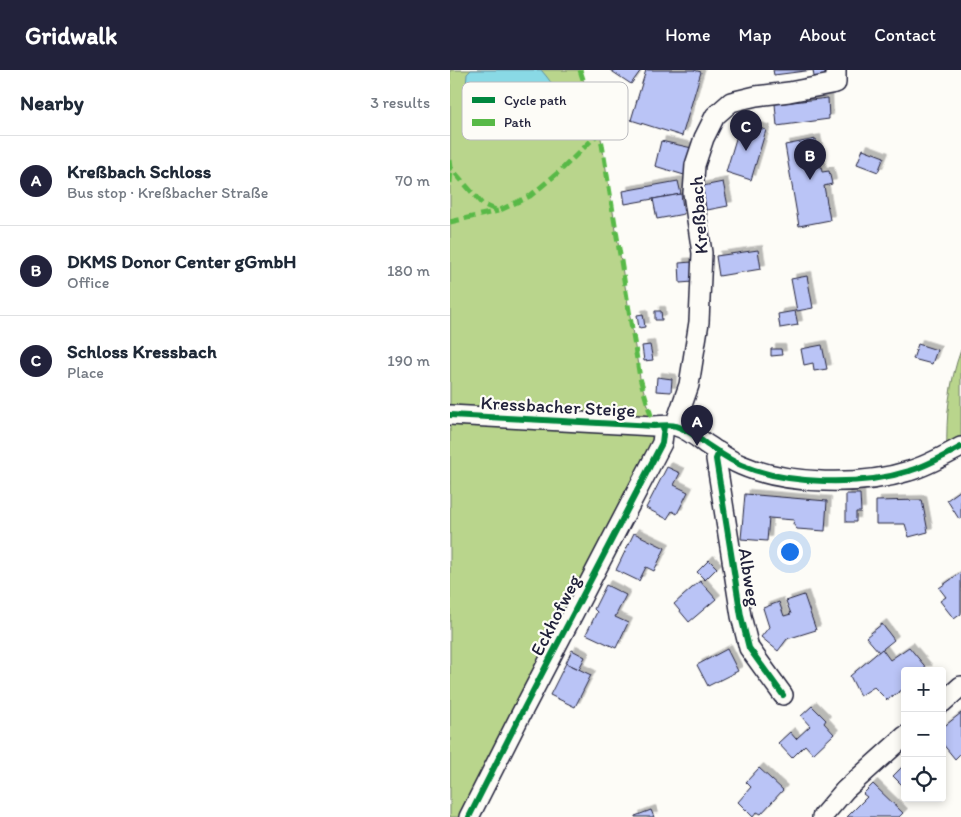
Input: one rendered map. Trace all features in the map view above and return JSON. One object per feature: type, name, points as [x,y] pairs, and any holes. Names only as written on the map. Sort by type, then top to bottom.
[{"type":"street","name":"Kreßbach","points":[[670,426],[689,385],[699,322],[702,253],[693,193],[695,165],[704,138],[715,116],[731,102],[836,82],[836,70]]},
{"type":"street","name":"Kressbacher Steige","points":[[450,415],[670,426]]},
{"type":"street","points":[[670,426],[694,435],[741,465],[765,473],[795,479],[833,482],[881,478],[910,471],[961,447]]},
{"type":"street","name":"Eckhofweg","points":[[469,817],[670,426]]},
{"type":"street","name":"Albweg","points":[[719,452],[716,459],[741,616],[749,648],[783,696]]},
{"type":"street","points":[[946,699],[961,686]]},
{"type":"street","points":[[822,817],[845,790],[901,740]]},
{"type":"green space","points":[[450,70],[580,70],[584,82],[462,82],[462,140],[601,140],[640,378],[654,426],[664,426],[469,817],[450,817]]},
{"type":"green space","points":[[961,350],[961,443],[947,451],[949,400]]},
{"type":"water","points":[[471,70],[541,70],[550,82],[466,82],[467,74]]},
{"type":"building","points":[[610,70],[641,70],[631,84]]},
{"type":"building","points":[[646,70],[694,70],[701,72],[682,136],[631,120]]},
{"type":"building","points":[[773,70],[813,70],[774,75]]},
{"type":"building","points":[[813,70],[825,70],[825,76],[814,77]]},
{"type":"building","points":[[828,98],[829,119],[777,126],[775,104]]},
{"type":"building","points":[[741,122],[766,130],[751,180],[726,172]]},
{"type":"building","points":[[816,139],[822,172],[829,171],[832,184],[824,186],[830,220],[799,226],[785,145]]},
{"type":"building","points":[[661,141],[692,148],[684,175],[655,166]]},
{"type":"building","points":[[863,149],[884,157],[878,172],[857,164]]},
{"type":"building","points":[[678,181],[681,194],[625,204],[623,191]]},
{"type":"building","points":[[723,182],[728,206],[702,211],[698,187]]},
{"type":"building","points":[[681,194],[684,214],[657,219],[653,199]]},
{"type":"building","points":[[758,250],[761,269],[719,276],[716,256]]},
{"type":"building","points":[[692,262],[693,282],[680,283],[679,263]]},
{"type":"building","points":[[807,276],[813,308],[797,311],[791,279]]},
{"type":"building","points":[[655,311],[661,311],[662,320],[655,320]]},
{"type":"building","points":[[795,311],[798,325],[780,328],[778,314]]},
{"type":"building","points":[[643,314],[645,327],[639,328],[637,315]]},
{"type":"building","points":[[918,344],[937,350],[932,364],[913,359]]},
{"type":"building","points":[[650,345],[653,360],[644,361],[642,346]]},
{"type":"building","points":[[822,345],[827,369],[814,371],[813,363],[804,365],[801,349]]},
{"type":"building","points":[[771,349],[781,349],[782,355],[771,356]]},
{"type":"building","points":[[657,377],[672,379],[671,392],[656,391]]},
{"type":"building","points":[[667,467],[680,473],[674,485],[688,492],[677,514],[672,511],[667,519],[646,508]]},
{"type":"building","points":[[961,490],[961,518],[959,519],[947,500]]},
{"type":"building","points":[[745,494],[827,501],[825,531],[797,529],[793,524],[794,520],[769,518],[767,541],[741,539]]},
{"type":"building","points":[[846,494],[860,494],[861,512],[856,512],[856,522],[846,522]]},
{"type":"building","points":[[922,500],[928,532],[909,537],[905,524],[876,524],[876,501]]},
{"type":"building","points":[[634,533],[665,548],[654,571],[646,567],[639,581],[616,570]]},
{"type":"building","points":[[709,560],[717,568],[705,580],[697,572]]},
{"type":"building","points":[[960,573],[961,614],[954,619],[940,601],[946,597],[939,588]]},
{"type":"building","points":[[700,581],[716,599],[689,622],[674,604]]},
{"type":"building","points":[[606,585],[626,595],[615,617],[628,623],[616,648],[586,634],[597,612],[594,609]]},
{"type":"building","points":[[804,595],[816,630],[787,639],[778,651],[761,637],[769,627],[763,608],[779,602],[784,616],[791,614],[786,601]]},
{"type":"building","points":[[882,624],[894,640],[879,652],[866,637]]},
{"type":"building","points":[[909,647],[926,667],[901,667],[901,691],[887,700],[874,687],[860,696],[850,676],[882,649],[890,660]]},
{"type":"building","points":[[727,649],[738,671],[708,686],[697,665]]},
{"type":"building","points":[[572,650],[585,657],[579,669],[566,663]]},
{"type":"building","points":[[566,663],[591,675],[575,707],[550,695]]},
{"type":"building","points":[[812,706],[826,720],[824,723],[834,734],[813,754],[805,745],[792,758],[778,743],[790,732],[796,739],[810,726],[801,716]]},
{"type":"building","points":[[961,713],[961,753],[955,759],[946,748],[946,725]]},
{"type":"building","points":[[759,768],[783,790],[761,814],[757,812],[753,817],[738,802],[751,787],[746,782]]},
{"type":"building","points":[[901,768],[901,784],[893,776]]},
{"type":"building","points":[[873,784],[903,813],[899,817],[847,817],[867,797],[863,794]]},
{"type":"building","points":[[651,810],[654,817],[635,817],[635,816]]},
{"type":"marked path","points":[[580,70],[584,82]]},
{"type":"marked path","points":[[450,160],[451,168],[482,204],[498,211],[530,196],[560,171],[592,140]]},
{"type":"marked path","points":[[601,140],[640,378],[654,426]]},
{"type":"marked path","points":[[450,183],[451,168]]},
{"type":"marked path","points":[[450,222],[498,211]]},
{"type":"cycle path","points":[[450,415],[654,426],[674,425],[688,431],[741,465],[759,472],[802,480],[847,481],[890,476],[935,461],[961,447]]},
{"type":"cycle path","points":[[469,817],[662,443],[664,426]]},
{"type":"cycle path","points":[[719,452],[716,459],[741,616],[749,648],[783,695]]},
{"type":"place","name":"Schloss Kressbach","points":[[746,151]]},
{"type":"place","name":"DKMS Donor Center gGmbH","points":[[810,180]]},
{"type":"place","name":"Kreßbach Schloss","points":[[697,446]]}]
